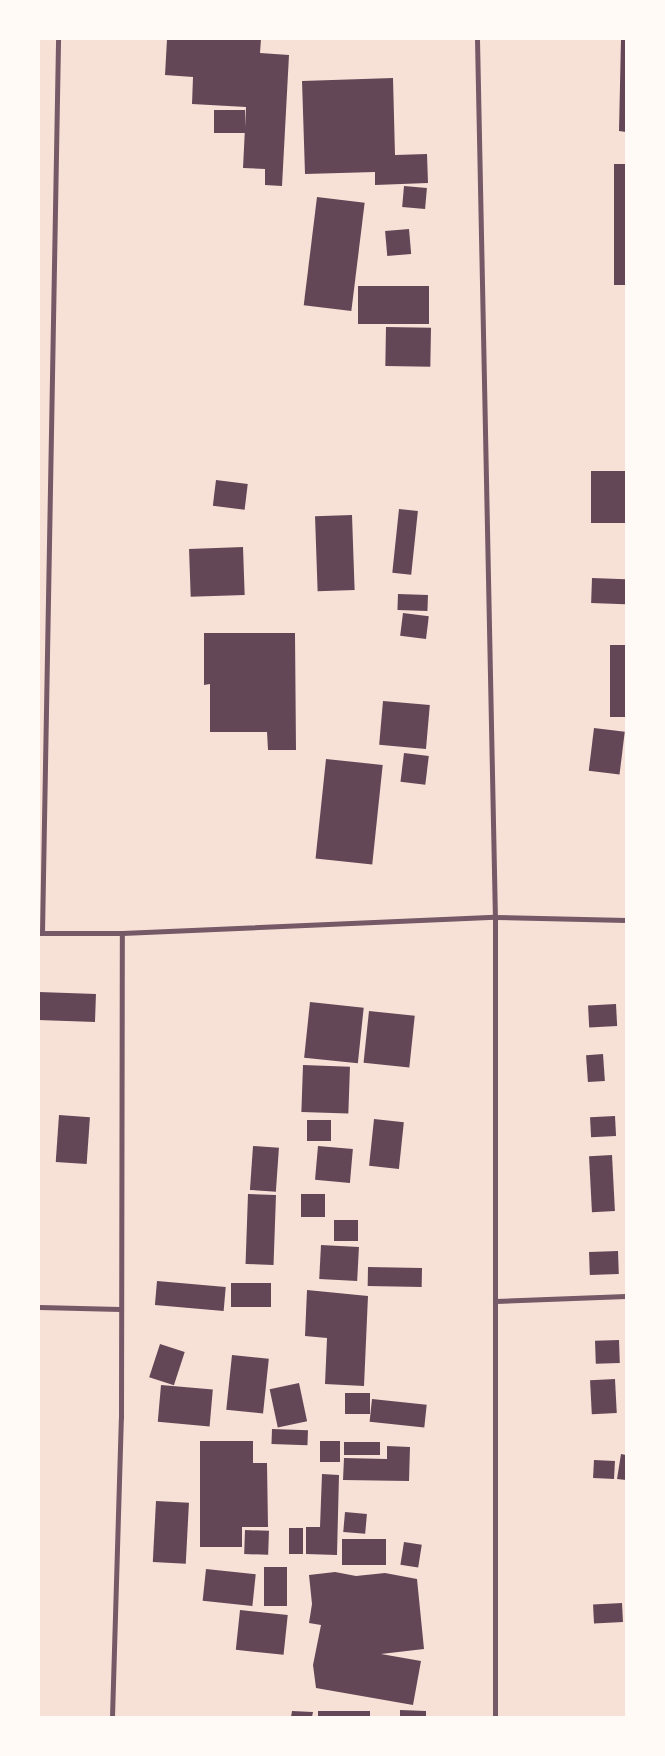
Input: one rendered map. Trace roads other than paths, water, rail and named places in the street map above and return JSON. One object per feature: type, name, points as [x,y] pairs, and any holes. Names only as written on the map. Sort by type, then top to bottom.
[{"type":"street","points":[[58,39],[40,933],[122,933],[495,917],[626,920]]},
{"type":"street","points":[[477,39],[495,917],[494,1717]]},
{"type":"street","points":[[112,1717],[121,1418],[122,933]]},
{"type":"street","points":[[496,1301],[626,1296]]},
{"type":"street","points":[[39,1307],[120,1309]]}]
